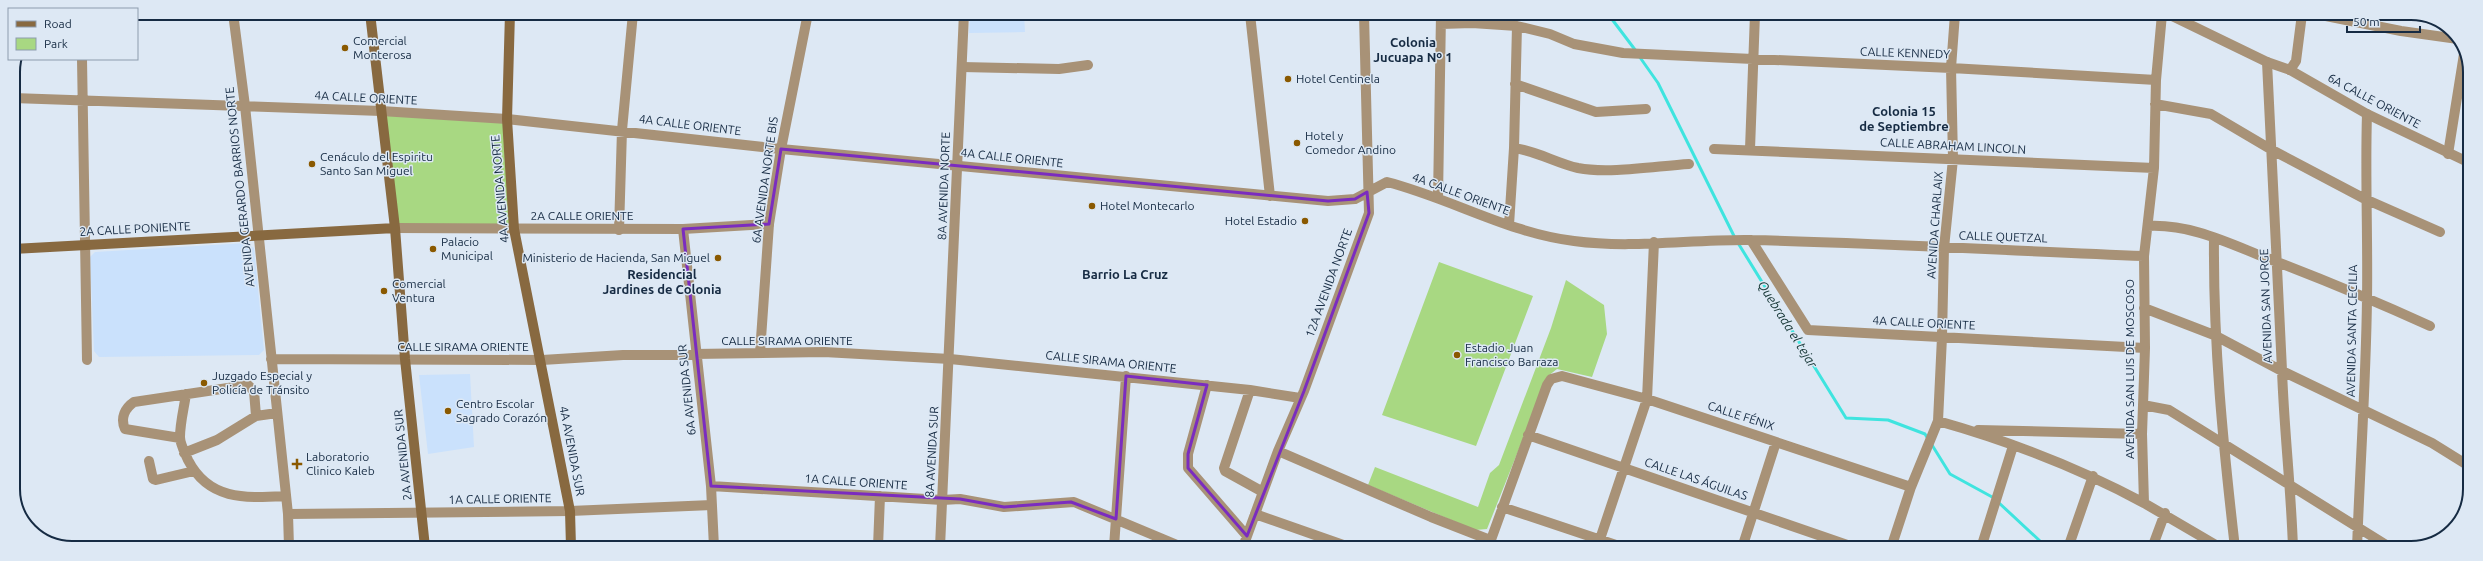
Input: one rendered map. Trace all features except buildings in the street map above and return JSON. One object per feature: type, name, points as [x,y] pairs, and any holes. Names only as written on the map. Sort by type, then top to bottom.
[{"type":"main road","points":[[371,20],[395,228],[405,359]]},
{"type":"main road","name":"4A AVENIDA NORTE","points":[[510,20],[507,119],[514,229],[542,360]]},
{"type":"main road","name":"2A CALLE ORIENTE","points":[[258,237],[395,228]]},
{"type":"main road","name":"2A CALLE PONIENTE","points":[[20,249],[86,244],[258,237]]},
{"type":"main road","name":"2A AVENIDA SUR","points":[[405,359],[424,541]]},
{"type":"main road","name":"4A AVENIDA SUR","points":[[542,360],[570,511],[572,541]]},
{"type":"street","name":"AVENIDA GERARDO BARRIOS NORTE","points":[[234,20],[245,106],[288,514],[289,541]]},
{"type":"street","points":[[619,230],[622,130],[632,20]]},
{"type":"street","name":"6A AVENIDA NORTE BIS","points":[[760,353],[769,224],[781,149],[807,20]]},
{"type":"street","name":"8A AVENIDA NORTE","points":[[950,359],[964,20]]},
{"type":"street","points":[[1251,20],[1270,196]]},
{"type":"street","name":"12A AVENIDA NORTE","points":[[1245,541],[1278,451],[1300,398],[1369,212],[1364,20]]},
{"type":"street","points":[[1438,198],[1441,20]]},
{"type":"street","points":[[1449,20],[1517,26],[1514,148],[1509,225]]},
{"type":"street","points":[[1750,150],[1755,20]]},
{"type":"street","name":"AVENIDA CHARLAIX","points":[[1893,541],[1911,487],[1938,421],[1944,248],[1953,159],[1951,68],[1955,20]]},
{"type":"street","name":"AVENIDA SAN LUIS DE MOSCOSO","points":[[2144,503],[2142,434],[2145,348],[2144,256],[2154,168],[2156,80],[2161,20]]},
{"type":"street","name":"6A CALLE ORIENTE","points":[[2180,20],[2267,62],[2290,70],[2367,114],[2463,160]]},
{"type":"street","points":[[2290,70],[2296,61],[2301,20]]},
{"type":"street","points":[[2346,20],[2401,31],[2449,37]]},
{"type":"street","name":"CALLE KENNEDY","points":[[1517,26],[1550,34],[1574,44],[1632,53],[1754,60],[1951,68],[2156,80]]},
{"type":"street","points":[[82,60],[84,99],[87,360]]},
{"type":"street","name":"AVENIDA SAN JORGE","points":[[2267,62],[2278,262],[2282,371],[2291,486],[2293,541]]},
{"type":"street","points":[[962,67],[1059,69],[1088,65]]},
{"type":"street","points":[[2448,154],[2462,65]]},
{"type":"street","points":[[1515,84],[1596,112],[1646,109]]},
{"type":"street","name":"4A CALLE ORIENTE","points":[[20,98],[84,99],[381,111],[507,119],[622,130],[781,149],[1328,201],[1355,199],[1387,182],[1420,190],[1530,233],[1574,242],[1736,240]]},
{"type":"street","points":[[2155,104],[2211,114],[2272,150],[2365,199],[2440,232]]},
{"type":"street","name":"AVENIDA SANTA CECILIA","points":[[2357,541],[2364,410],[2367,298],[2365,199],[2367,114]]},
{"type":"street","points":[[1514,148],[1530,150],[1577,167],[1594,170],[1688,164]]},
{"type":"street","name":"CALLE ABRAHAM LINCOLN","points":[[1714,149],[2154,168]]},
{"type":"street","name":"2A CALLE ORIENTE","points":[[395,228],[684,230],[769,224]]},
{"type":"street","points":[[2148,226],[2167,225],[2188,228],[2367,298],[2430,326]]},
{"type":"street","name":"6A AVENIDA SUR","points":[[684,230],[711,486],[714,541]]},
{"type":"street","points":[[2214,238],[2214,334],[2223,444],[2235,541]]},
{"type":"street","name":"CALLE QUETZAL","points":[[1736,240],[2144,256]]},
{"type":"street","name":"4A CALLE ORIENTE","points":[[1751,240],[1808,330],[2145,348]]},
{"type":"street","points":[[1599,541],[1647,399],[1654,242]]},
{"type":"street","points":[[2144,308],[2214,334],[2282,371],[2432,443],[2463,462]]},
{"type":"street","name":"CALLE SIRAMA ORIENTE","points":[[271,359],[542,360],[622,355],[824,352],[950,359],[1126,376],[1250,390],[1300,398]]},
{"type":"street","name":"8A AVENIDA SUR","points":[[940,541],[950,359]]},
{"type":"street","points":[[1114,541],[1126,376]]},
{"type":"street","name":"CALLE FÉNIX","points":[[1528,435],[1547,385],[1551,379],[1562,376],[1647,399],[1911,487]]},
{"type":"street","points":[[180,438],[133,432],[125,429],[122,422],[125,411],[134,402],[248,385],[254,391],[256,416]]},
{"type":"street","points":[[1207,385],[1188,454],[1188,468],[1246,536]]},
{"type":"street","points":[[1250,390],[1224,468],[1225,471],[1263,492]]},
{"type":"street","points":[[186,394],[180,438],[184,452],[194,471],[216,490],[230,496],[245,498],[286,496]]},
{"type":"street","points":[[2143,405],[2169,410],[2381,541]]},
{"type":"street","points":[[184,452],[217,440],[256,416],[277,413]]},
{"type":"street","points":[[1938,421],[1970,430],[2093,476],[2165,513],[2210,541]]},
{"type":"street","points":[[1970,430],[2142,434]]},
{"type":"street","points":[[1490,541],[1528,435]]},
{"type":"street","name":"CALLE LAS ÁGUILAS","points":[[1528,435],[1836,541]]},
{"type":"street","points":[[1744,541],[1776,442]]},
{"type":"street","points":[[1983,541],[2013,446]]},
{"type":"street","points":[[1278,451],[1431,517],[1483,541]]},
{"type":"street","points":[[149,461],[153,479],[156,480],[194,471]]},
{"type":"street","points":[[2070,541],[2093,476]]},
{"type":"street","name":"1A CALLE ORIENTE","points":[[711,486],[942,500],[962,499],[1004,507],[1071,502],[1168,541]]},
{"type":"street","points":[[878,541],[880,496]]},
{"type":"street","name":"1A CALLE ORIENTE","points":[[288,514],[570,511],[712,505]]},
{"type":"street","points":[[1502,507],[1593,541]]},
{"type":"street","points":[[2155,541],[2165,513]]},
{"type":"street","points":[[1255,514],[1330,541]]},
{"type":"highlighted area","points":[[781,149],[1328,201],[1355,199],[1367,192],[1369,213],[1304,391],[1247,536],[1188,468],[1188,454],[1207,385],[1126,376],[1116,519],[1071,502],[1004,507],[960,499],[711,486],[683,229],[769,224]]},
{"type":"shaded area","points":[[970,20],[1024,20],[1025,32],[969,33]]},
{"type":"shaded area","points":[[246,243],[254,248],[264,350],[259,355],[99,357],[94,351],[90,257],[95,252]]},
{"type":"shaded area","name":"Centro Escolar Sagrado Corazón","points":[[470,374],[474,447],[428,454],[419,375]]},
{"type":"green space","points":[[381,111],[507,119],[514,229],[395,228]]},
{"type":"green space","name":"Estadio Juan Francisco Barraza","points":[[1439,262],[1533,296],[1476,446],[1382,415]]},
{"type":"green space","points":[[1566,280],[1604,305],[1607,334],[1592,377],[1557,369],[1548,376],[1487,529],[1475,530],[1368,485],[1375,467],[1478,507],[1490,473],[1499,465],[1551,328]]},
{"type":"waterway","name":"Quebrada el tejar","points":[[1613,20],[1636,51]]},
{"type":"waterway","name":"Quebrada el tejar","points":[[1639,56],[1658,83],[1735,238]]},
{"type":"waterway","name":"Quebrada el tejar","points":[[1738,243],[1846,418],[1888,420],[1925,434],[1928,439]]},
{"type":"waterway","name":"Quebrada el tejar","points":[[1932,445],[1950,474],[1994,498]]},
{"type":"waterway","name":"Quebrada el tejar","points":[[1998,502],[2040,541]]},
{"type":"place","name":"Comercial Monterosa","points":[[345,48]]},
{"type":"place","name":"Hotel Centinela","points":[[1288,79]]},
{"type":"place","name":"Hotel y Comedor Andino","points":[[1297,143]]},
{"type":"place","name":"Cenáculo del Espiritu Santo San Miguel","points":[[312,164]]},
{"type":"place","name":"Hotel Montecarlo","points":[[1092,206]]},
{"type":"place","name":"Hotel Estadio","points":[[1305,221]]},
{"type":"place","name":"Palacio Municipal","points":[[433,249]]},
{"type":"place","name":"Ministerio de Hacienda, San Miguel","points":[[718,258]]},
{"type":"place","name":"Comercial Ventura","points":[[384,291]]},
{"type":"place","name":"Estadio Juan Francisco Barraza","points":[[1457,355]]},
{"type":"place","name":"Juzgado Especial y Policía de Tránsito","points":[[204,383]]},
{"type":"place","name":"Centro Escolar Sagrado Corazón","points":[[448,411]]},
{"type":"place","name":"Laboratorio Clinico Kaleb","points":[[297,464]]},
{"type":"district","name":"Colonia Jucuapa Nº 1","points":[[1413,50]]},
{"type":"district","name":"Colonia 15 de Septiembre","points":[[1904,118]]},
{"type":"district","name":"Barrio La Cruz","points":[[1125,274]]},
{"type":"district","name":"Residencial Jardines de Colonia","points":[[662,282]]}]
